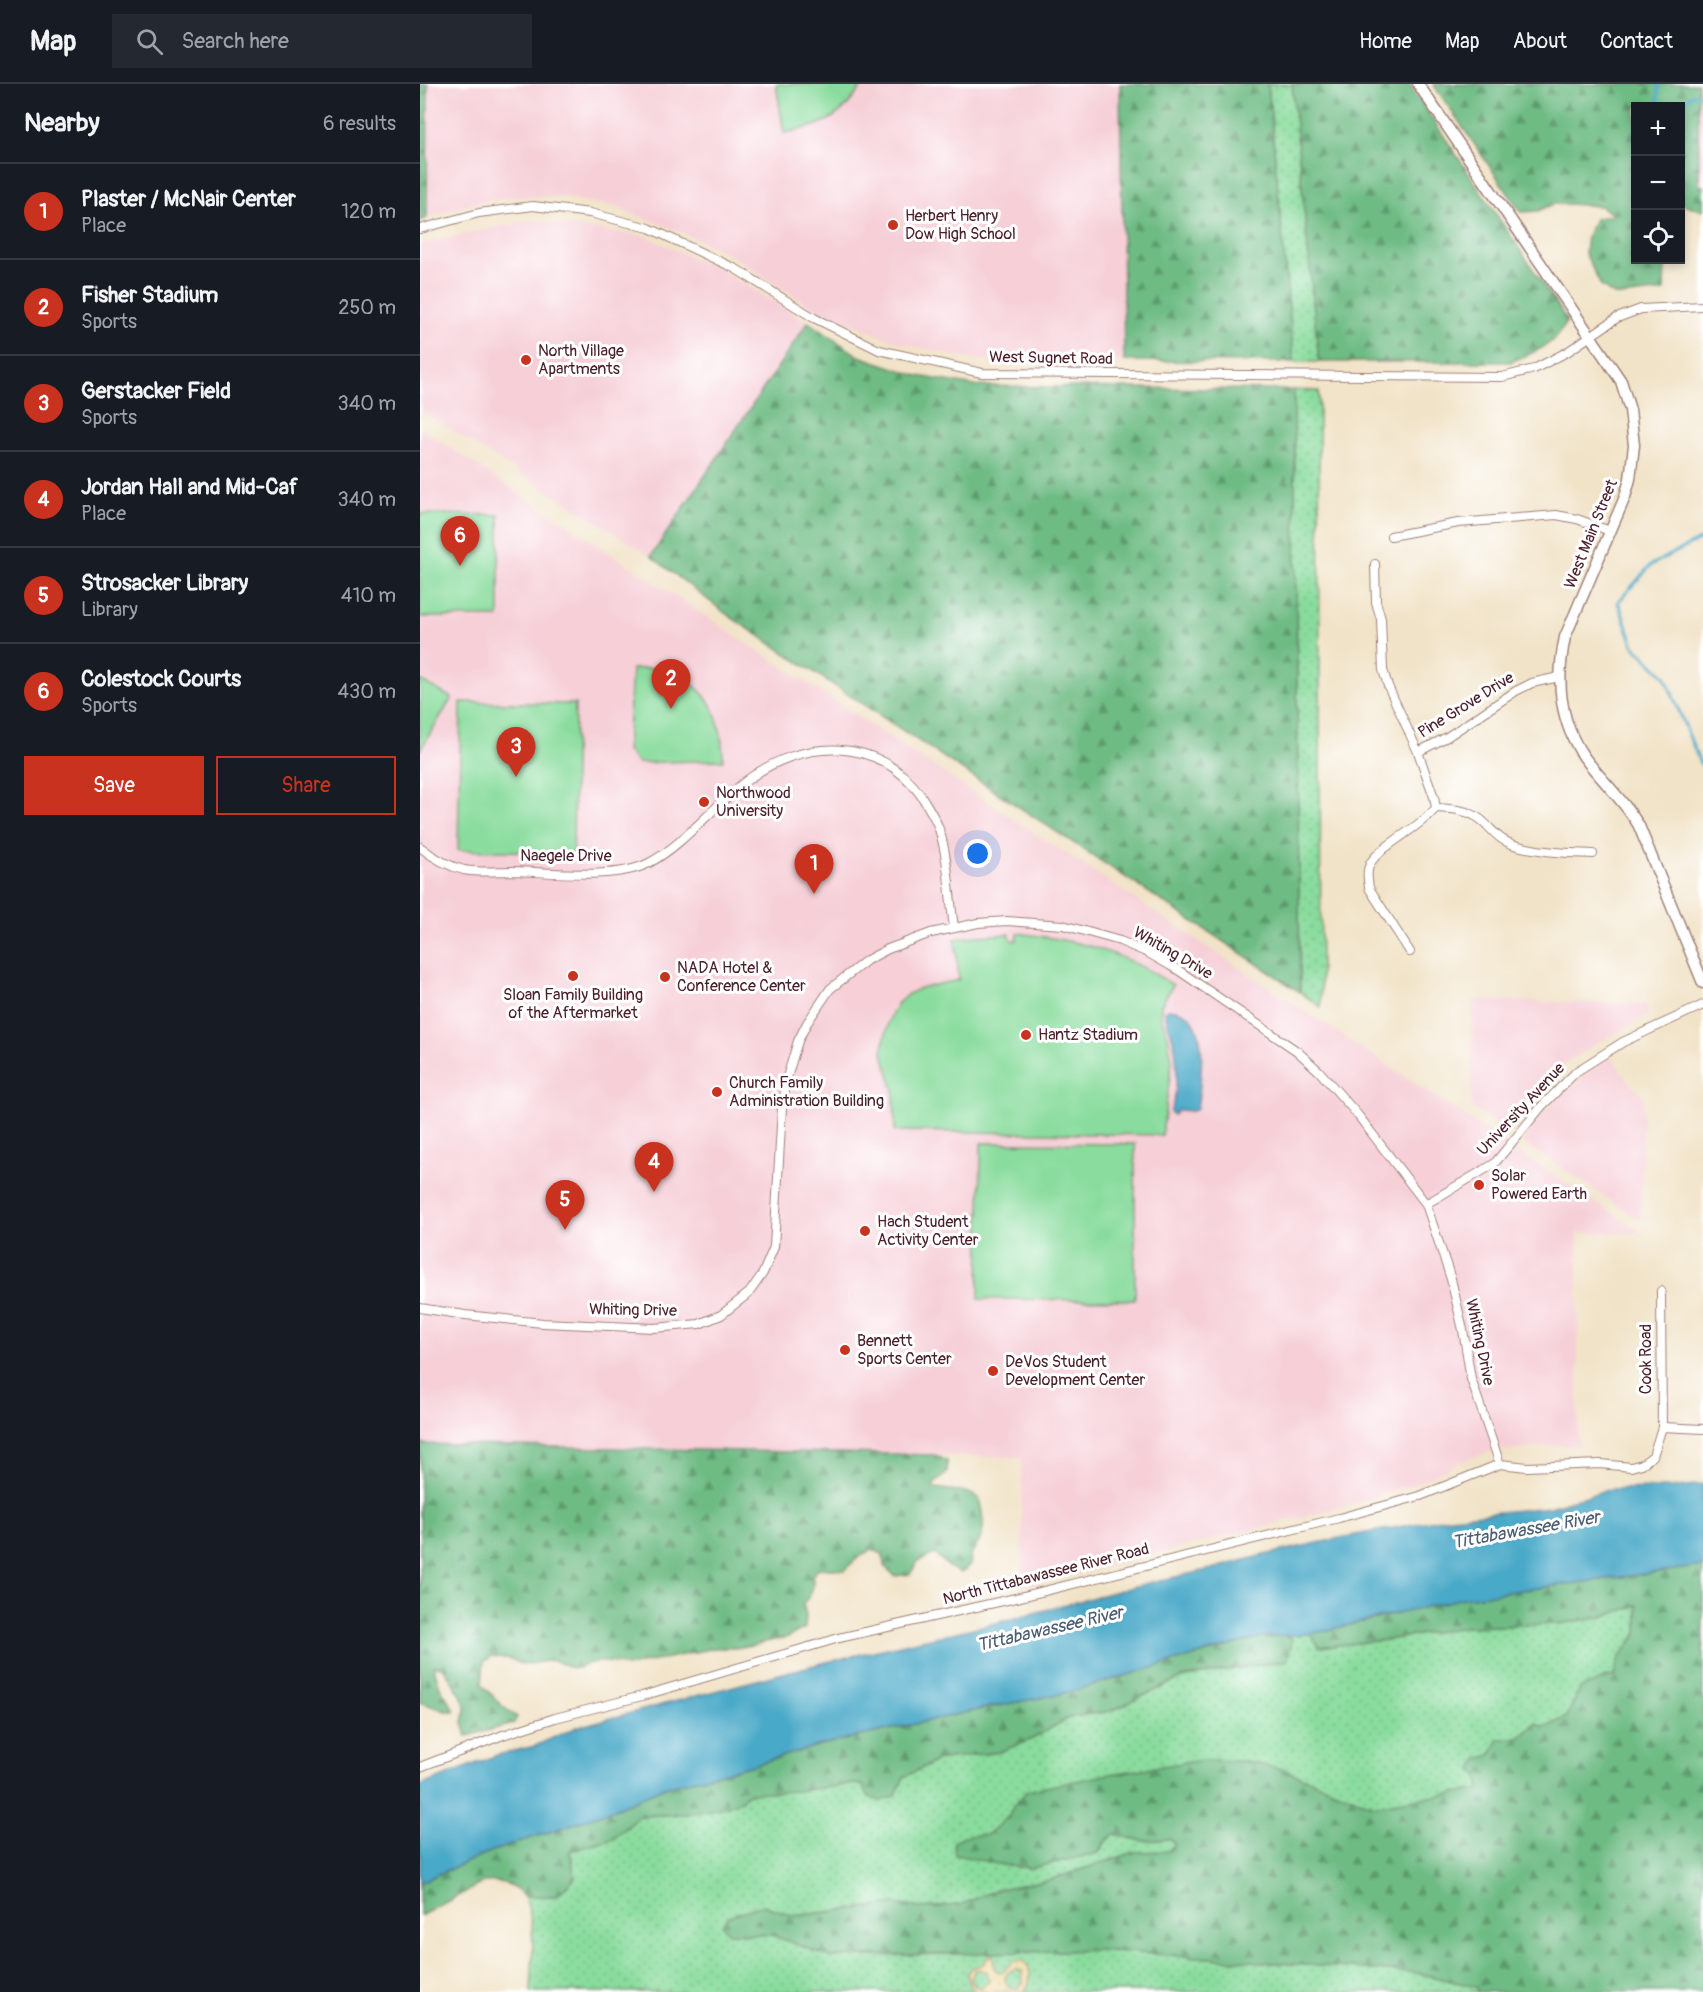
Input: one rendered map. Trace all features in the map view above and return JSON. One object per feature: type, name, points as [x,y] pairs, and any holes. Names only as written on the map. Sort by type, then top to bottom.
[{"type":"street","name":"West Main Street","points":[[1418,84],[1591,335],[1621,381],[1626,396],[1633,427],[1634,445],[1630,479],[1625,497],[1565,637],[1560,657],[1559,677],[1564,714],[1572,737],[1584,757],[1628,808],[1639,826],[1703,983]]},
{"type":"street","name":"West Sugnet Road","points":[[420,229],[479,213],[533,206],[590,213],[620,220],[649,228],[736,269],[814,318],[879,350],[982,373],[1502,377],[1534,369],[1567,352],[1617,318],[1641,309],[1703,306]]},
{"type":"street","points":[[1390,536],[1458,523],[1556,516],[1577,519],[1610,531]]},
{"type":"street","points":[[1374,564],[1376,602],[1381,620],[1383,670],[1418,752]]},
{"type":"street","name":"Pine Grove Drive","points":[[1436,808],[1418,752],[1447,737],[1516,691],[1532,683],[1559,677]]},
{"type":"street","name":"Naegele Drive","points":[[420,848],[437,860],[465,870],[623,871],[649,863],[670,848],[746,781],[771,764],[799,753],[844,750],[871,755],[901,772],[918,791],[930,810],[939,827],[944,849],[954,927]]},
{"type":"street","points":[[1410,952],[1370,888],[1367,876],[1370,863],[1377,855],[1428,818],[1436,808],[1461,810],[1478,817],[1493,834],[1510,844],[1550,851],[1593,854]]},
{"type":"street","name":"Whiting Drive","points":[[420,1308],[543,1323],[654,1328],[699,1324],[721,1315],[748,1293],[763,1273],[774,1247],[783,1101],[788,1074],[798,1041],[830,988],[867,960],[910,940],[954,927],[1007,921],[1063,925],[1120,941],[1178,970],[1274,1035],[1319,1071],[1357,1114],[1426,1204],[1451,1279],[1471,1379],[1500,1464]]},
{"type":"street","name":"University Avenue","points":[[1426,1204],[1494,1164],[1542,1106],[1576,1071],[1623,1042],[1703,1005]]},
{"type":"street","name":"Cook Road","points":[[1661,1291],[1662,1427]]},
{"type":"street","points":[[1662,1427],[1703,1429]]},
{"type":"street","name":"North Tittabawassee River Road","points":[[420,1767],[503,1735],[839,1638],[1016,1598],[1339,1518],[1420,1496],[1500,1464],[1527,1467],[1600,1464],[1631,1467],[1642,1464],[1653,1456],[1662,1427]]},
{"type":"shaded area","name":"Herbert Henry Dow High School","points":[[428,84],[1120,84],[1124,361],[974,360],[900,343],[816,310],[729,254],[681,232],[616,207],[562,197],[503,198],[464,206],[427,218]]},
{"type":"shaded area","points":[[1698,84],[1703,84],[1703,186],[1699,186]]},
{"type":"shaded area","points":[[531,220],[644,236],[721,270],[808,322],[651,556],[420,410],[420,244]]},
{"type":"shaded area","name":"Northwood University","points":[[420,428],[1642,1233],[1578,1233],[1578,1446],[1555,1445],[1485,1453],[1419,1482],[1354,1504],[1023,1587],[1021,1457],[420,1444]]},
{"type":"shaded area","points":[[1472,1000],[1646,1004],[1648,1016],[1597,1043],[1563,1065],[1530,1101],[1507,1131],[1471,1107]]},
{"type":"shaded area","points":[[1612,1057],[1631,1085],[1644,1095],[1640,1220],[1522,1142],[1536,1120],[1555,1100],[1587,1072]]},
{"type":"green space","points":[[420,84],[428,84],[427,218],[420,221]]},
{"type":"green space","points":[[776,84],[863,84],[847,106],[830,119],[810,127],[784,133]]},
{"type":"green space","points":[[1120,84],[1268,84],[1294,362],[1124,361]]},
{"type":"green space","points":[[1268,84],[1292,84],[1319,362],[1294,362]]},
{"type":"green space","points":[[1292,84],[1409,84],[1567,320],[1557,336],[1543,347],[1510,362],[1319,362]]},
{"type":"green space","points":[[1433,84],[1698,84],[1699,186],[1703,186],[1703,211],[1685,204],[1685,102],[1631,102],[1631,264],[1665,264],[1664,291],[1621,296],[1614,295],[1601,286],[1585,253],[1587,236],[1595,219],[1613,215],[1600,206],[1553,204],[1538,211],[1521,212]]},
{"type":"green space","points":[[808,322],[859,356],[918,376],[975,386],[1294,390],[1300,992],[729,616],[651,556]]},
{"type":"green space","points":[[1294,390],[1319,391],[1321,1007],[1300,992]]},
{"type":"green space","points":[[420,514],[499,515],[499,617],[420,617]]},
{"type":"green space","points":[[656,668],[687,681],[708,700],[719,726],[723,760],[638,763],[627,751],[632,669]]},
{"type":"green space","points":[[420,680],[452,698],[420,750]]},
{"type":"green space","points":[[461,702],[575,704],[573,853],[458,850]]},
{"type":"green space","name":"Hantz Stadium","points":[[1018,933],[1080,944],[1117,955],[1173,985],[1161,1005],[1161,1017],[1168,1037],[1172,1061],[1162,1135],[895,1131],[894,1090],[882,1051],[889,1020],[897,1004],[908,994],[920,988],[959,980],[955,939],[1010,934],[1011,940],[1017,941]]},
{"type":"green space","points":[[981,1143],[1135,1144],[1135,1300],[979,1299]]},
{"type":"green space","points":[[420,1444],[935,1455],[947,1461],[947,1473],[934,1484],[934,1488],[967,1492],[979,1498],[983,1515],[982,1535],[970,1555],[971,1564],[961,1573],[949,1567],[935,1554],[918,1561],[910,1574],[895,1576],[884,1566],[883,1554],[872,1550],[861,1555],[844,1570],[819,1568],[812,1575],[812,1591],[803,1604],[806,1615],[805,1628],[788,1637],[736,1648],[715,1648],[626,1667],[603,1662],[572,1668],[553,1660],[523,1665],[511,1659],[492,1656],[484,1662],[482,1684],[502,1706],[517,1717],[513,1724],[467,1736],[463,1722],[466,1708],[461,1695],[443,1667],[433,1666],[440,1687],[455,1711],[445,1711],[420,1702]]},
{"type":"green space","points":[[1703,1566],[1703,1992],[1478,1992],[1477,1987],[1418,1973],[1100,1950],[830,1957],[772,1935],[729,1933],[721,1925],[728,1916],[763,1905],[794,1916],[895,1904],[920,1908],[960,1905],[999,1889],[1049,1880],[1135,1852],[1168,1851],[1175,1844],[1170,1839],[1143,1841],[1114,1834],[1098,1853],[1031,1868],[955,1855],[954,1842],[964,1836],[987,1835],[1009,1816],[1014,1805],[1027,1791],[1110,1774],[1203,1760],[1244,1761],[1282,1769],[1373,1806],[1481,1789],[1478,1776],[1473,1770],[1478,1759],[1491,1755],[1499,1739],[1520,1738],[1536,1723],[1545,1728],[1567,1717],[1580,1688],[1614,1676],[1619,1658],[1638,1633],[1638,1605],[1598,1618],[1557,1624],[1465,1627],[1386,1640],[1319,1647],[1311,1634],[1463,1598]]},
{"type":"green space","points":[[1638,1605],[1638,1633],[1619,1658],[1614,1676],[1604,1678],[1573,1702],[1567,1717],[1545,1728],[1536,1723],[1520,1738],[1499,1739],[1491,1755],[1479,1759],[1478,1776],[1481,1789],[1373,1806],[1282,1769],[1014,1805],[1009,1816],[987,1835],[964,1836],[955,1854],[1003,1865],[1031,1868],[1098,1853],[1114,1834],[1143,1841],[1170,1839],[1176,1844],[1167,1852],[1135,1852],[1049,1880],[999,1889],[960,1905],[920,1908],[895,1904],[794,1916],[763,1905],[729,1933],[772,1935],[830,1957],[1100,1950],[1418,1973],[1477,1987],[1478,1992],[531,1992],[532,1931],[524,1896],[557,1896],[569,1851],[613,1839],[640,1816],[683,1814],[722,1808],[741,1801],[747,1793],[855,1784],[863,1785],[869,1797],[895,1796],[904,1777],[940,1759],[999,1752],[1032,1739],[1070,1717],[1111,1711],[1181,1678],[1287,1660],[1292,1639],[1286,1635],[1311,1634],[1319,1647],[1386,1640],[1465,1627],[1557,1624],[1598,1618]]},
{"type":"green space","points":[[1286,1635],[1293,1639],[1287,1660],[1181,1678],[1111,1711],[1070,1717],[1032,1739],[999,1752],[940,1759],[904,1777],[895,1796],[881,1801],[869,1797],[863,1785],[855,1784],[797,1791],[747,1793],[741,1801],[722,1808],[683,1814],[640,1816],[613,1839],[570,1851],[575,1878],[557,1896],[524,1896],[506,1883],[484,1882],[420,1916],[420,1882],[487,1853],[605,1813],[665,1787],[820,1745],[1065,1693],[1261,1637]]},
{"type":"sand","points":[[988,1956],[993,1956],[994,1967],[997,1972],[1001,1973],[1014,1961],[1024,1961],[1030,1976],[1024,1992],[975,1992],[970,1985],[967,1973],[971,1968],[984,1964]],"holes":[[[1018,1969],[1022,1972],[1023,1982],[1019,1988],[1009,1987],[1005,1981],[1006,1975]],[[974,1970],[986,1972],[989,1981],[982,1987],[976,1987],[971,1981]]]},
{"type":"water","points":[[1168,1009],[1184,1013],[1193,1021],[1201,1044],[1202,1058],[1197,1109],[1178,1110],[1173,1115],[1170,1112],[1176,1088],[1176,1059],[1165,1011]]},
{"type":"water","name":"Tittabawassee River","points":[[1703,1484],[1703,1566],[1463,1598],[1311,1634],[1261,1637],[1065,1693],[820,1745],[665,1787],[605,1813],[487,1853],[420,1882],[420,1786],[497,1755],[535,1746],[577,1727],[822,1663],[1000,1622],[1148,1583],[1340,1538],[1451,1517],[1550,1507],[1610,1489],[1671,1488]]},
{"type":"waterway","points":[[1656,84],[1659,86],[1658,102]]},
{"type":"waterway","points":[[1683,102],[1693,94],[1703,95]]},
{"type":"waterway","points":[[1703,538],[1651,565],[1618,602],[1634,646],[1665,676],[1703,766]]},
{"type":"place","name":"Herbert Henry Dow High School","points":[[893,225]]},
{"type":"place","name":"North Village Apartments","points":[[526,360]]},
{"type":"place","name":"Colestock Courts","points":[[460,566]]},
{"type":"place","name":"Fisher Stadium","points":[[671,709]]},
{"type":"place","name":"Gerstacker Field","points":[[516,777]]},
{"type":"place","name":"Northwood University","points":[[704,802]]},
{"type":"place","name":"Plaster / McNair Center","points":[[814,894]]},
{"type":"place","name":"Sloan Family Building of the Aftermarket","points":[[573,976]]},
{"type":"place","name":"NADA Hotel & Conference Center","points":[[665,977]]},
{"type":"place","name":"Hantz Stadium","points":[[1026,1035]]},
{"type":"place","name":"Church Family Administration Building","points":[[717,1092]]},
{"type":"place","name":"Solar Powered Earth","points":[[1479,1185]]},
{"type":"place","name":"Jordan Hall and Mid-Caf","points":[[654,1192]]},
{"type":"place","name":"Strosacker Library","points":[[565,1230]]},
{"type":"place","name":"Hach Student Activity Center","points":[[865,1231]]},
{"type":"place","name":"Bennett Sports Center","points":[[845,1350]]},
{"type":"place","name":"DeVos Student Development Center","points":[[993,1371]]}]
